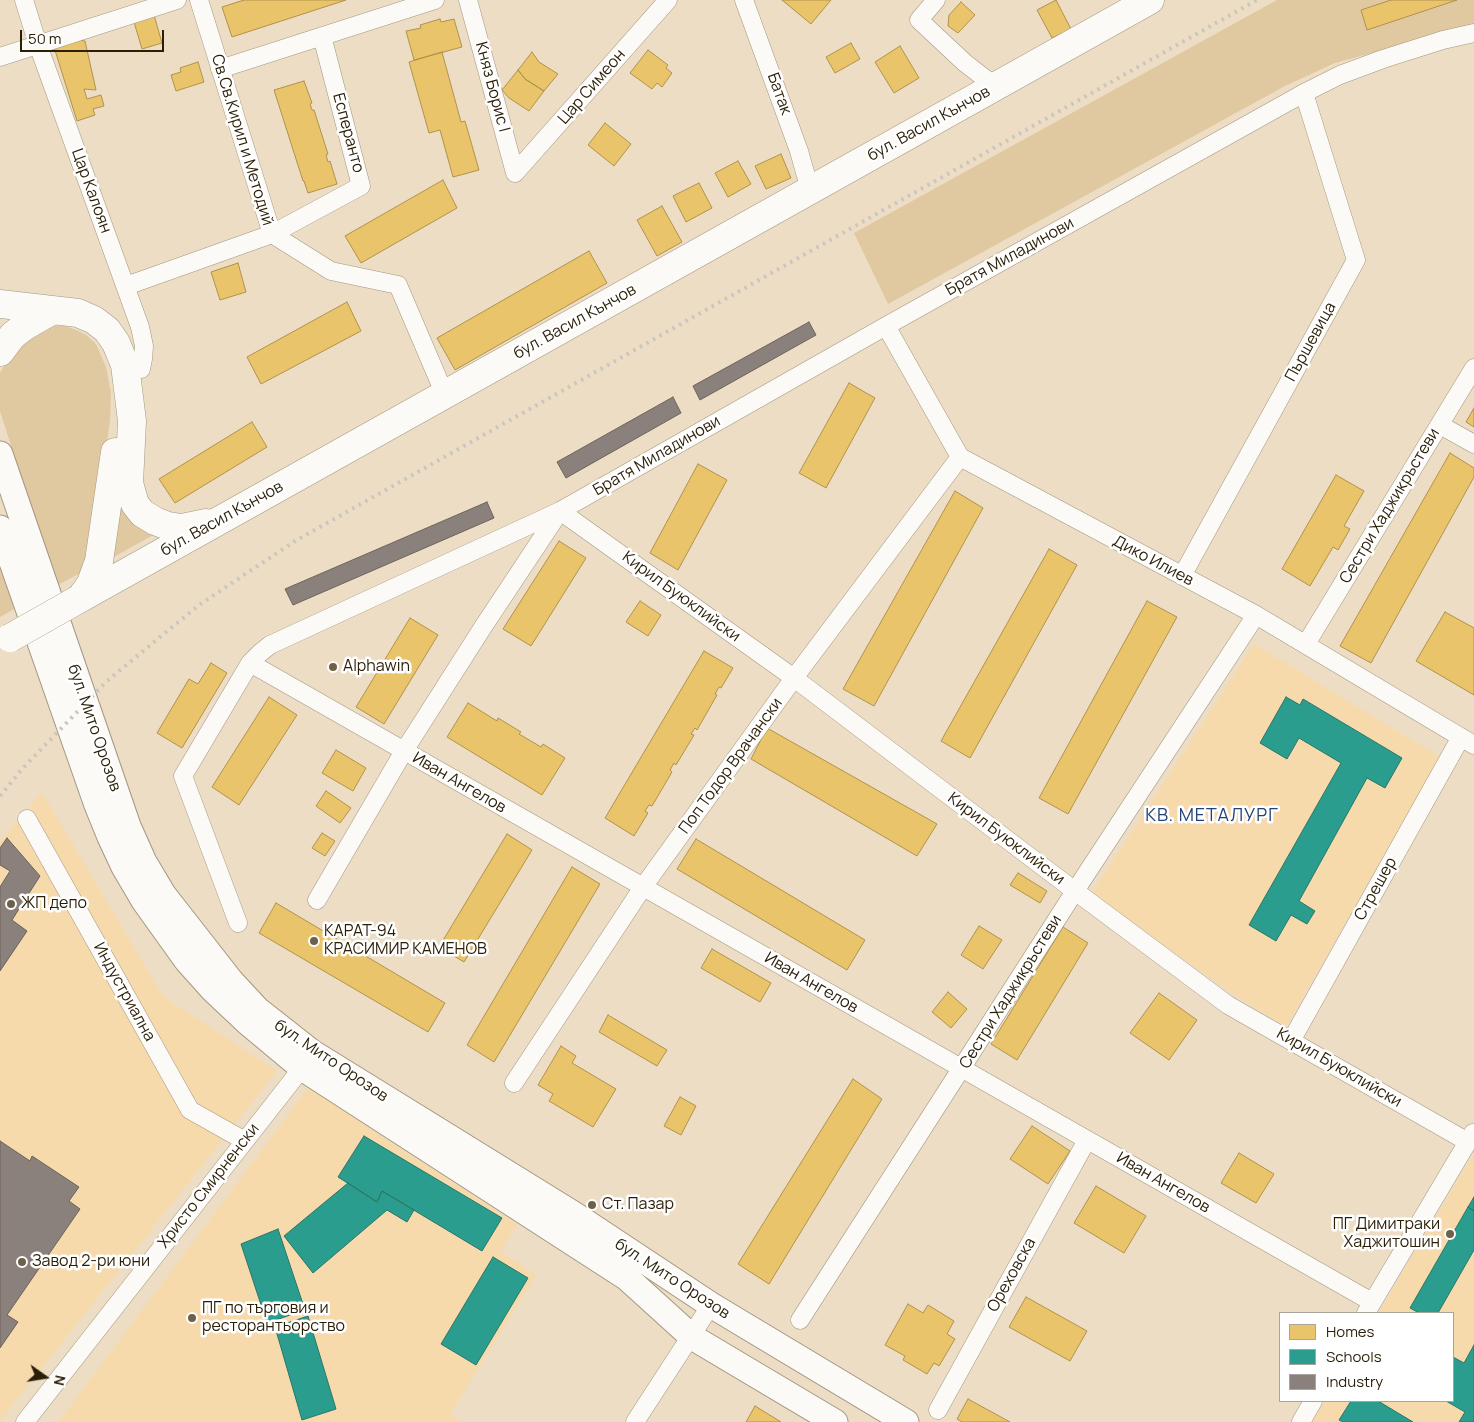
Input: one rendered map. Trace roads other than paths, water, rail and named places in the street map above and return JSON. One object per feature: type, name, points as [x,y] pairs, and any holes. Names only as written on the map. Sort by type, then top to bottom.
[{"type":"main road","name":"бул. Васил Кънчов","points":[[5,641],[1150,0]]},
{"type":"main road","points":[[0,304],[78,313],[101,325],[116,343],[123,358],[127,377],[132,421],[128,483],[136,504],[142,513],[155,522],[168,526],[182,528],[220,520]]},
{"type":"main road","points":[[0,352],[13,335],[53,310]]},
{"type":"main road","points":[[79,599],[91,583],[99,561],[127,377]]},
{"type":"main road","name":"бул. Мито Орозов","points":[[0,454],[128,826],[144,862],[163,894],[231,981],[257,1010],[313,1053],[575,1215],[711,1305],[906,1422]]},
{"type":"main road","name":"бул. Мито Орозов","points":[[0,528],[97,805],[129,875],[165,931],[187,961],[213,990],[248,1023],[302,1068],[627,1278],[692,1337],[835,1422]]},
{"type":"street","name":"Цар Калоян","points":[[24,0],[38,45],[140,326],[144,346],[143,359],[140,369],[127,377]]},
{"type":"street","points":[[0,56],[177,0]]},
{"type":"street","name":"Св.Св.Кирил и Методий","points":[[199,0],[272,234],[331,271],[398,285],[445,394]]},
{"type":"street","points":[[220,69],[435,0]]},
{"type":"street","name":"Княз Борис I","points":[[468,0],[515,174]]},
{"type":"street","name":"Цар Симеон","points":[[515,174],[668,0]]},
{"type":"street","name":"Батак","points":[[744,0],[800,150],[810,190]]},
{"type":"street","points":[[936,0],[919,20],[965,63],[996,87]]},
{"type":"street","name":"Братя Миладинови","points":[[238,922],[183,776],[250,663],[270,645],[560,511],[886,326],[1304,93],[1340,75],[1383,59],[1443,40],[1474,33]]},
{"type":"street","name":"Есперанто","points":[[126,286],[272,234],[361,186],[322,36]]},
{"type":"street","name":"Пършевица","points":[[1182,576],[1356,260],[1304,93]]},
{"type":"street","points":[[886,326],[960,457]]},
{"type":"street","name":"Сестри Хаджикръстеви","points":[[1306,644],[1474,368]]},
{"type":"street","points":[[1440,425],[1474,444]]},
{"type":"street","name":"Дико Илиев","points":[[960,457],[1256,614],[1467,741]]},
{"type":"street","name":"Поп Тодор Врачански","points":[[514,1083],[643,887],[794,678],[960,457]]},
{"type":"street","name":"Братя Миладинови","points":[[318,900],[404,751],[560,511]]},
{"type":"street","name":"Кирил Буюклийски","points":[[560,511],[794,678],[1075,891],[1228,1004],[1291,1041],[1471,1136]]},
{"type":"street","name":"Сестри Хаджикръстеви","points":[[800,1320],[1075,891],[1256,614]]},
{"type":"street","name":"Иван Ангелов","points":[[250,663],[1087,1140],[1369,1308]]},
{"type":"street","name":"Стрешер","points":[[1291,1041],[1467,741]]},
{"type":"street","name":"Индустриална","points":[[27,819],[190,1110],[245,1141]]},
{"type":"street","name":"Христо Смирненски","points":[[25,1422],[302,1068]]},
{"type":"street","points":[[1369,1308],[1471,1136]]},
{"type":"street","name":"Ореховска","points":[[938,1410],[1087,1140]]},
{"type":"street","points":[[635,1422],[711,1305]]},
{"type":"street","points":[[1300,1422],[1312,1402]]},
{"type":"railway","points":[[0,796],[23,768],[107,681],[199,605],[295,541],[1257,0]]},
{"type":"place","name":"Alphawin","points":[[333,667]]},
{"type":"place","name":"ЖП депо","points":[[11,904]]},
{"type":"place","name":"КАРАТ-94 КРАСИМИР КАМЕНОВ","points":[[314,941]]},
{"type":"place","name":"Ст. Пазар","points":[[592,1205]]},
{"type":"place","name":"ПГ Димитраки Хаджитошин","points":[[1450,1234]]},
{"type":"place","name":"Завод 2-ри юни","points":[[22,1262]]},
{"type":"place","name":"ПГ по търговия и ресторантьорство","points":[[192,1318]]},
{"type":"district","name":"КВ. МЕТАЛУРГ","points":[[1212,816]]}]
